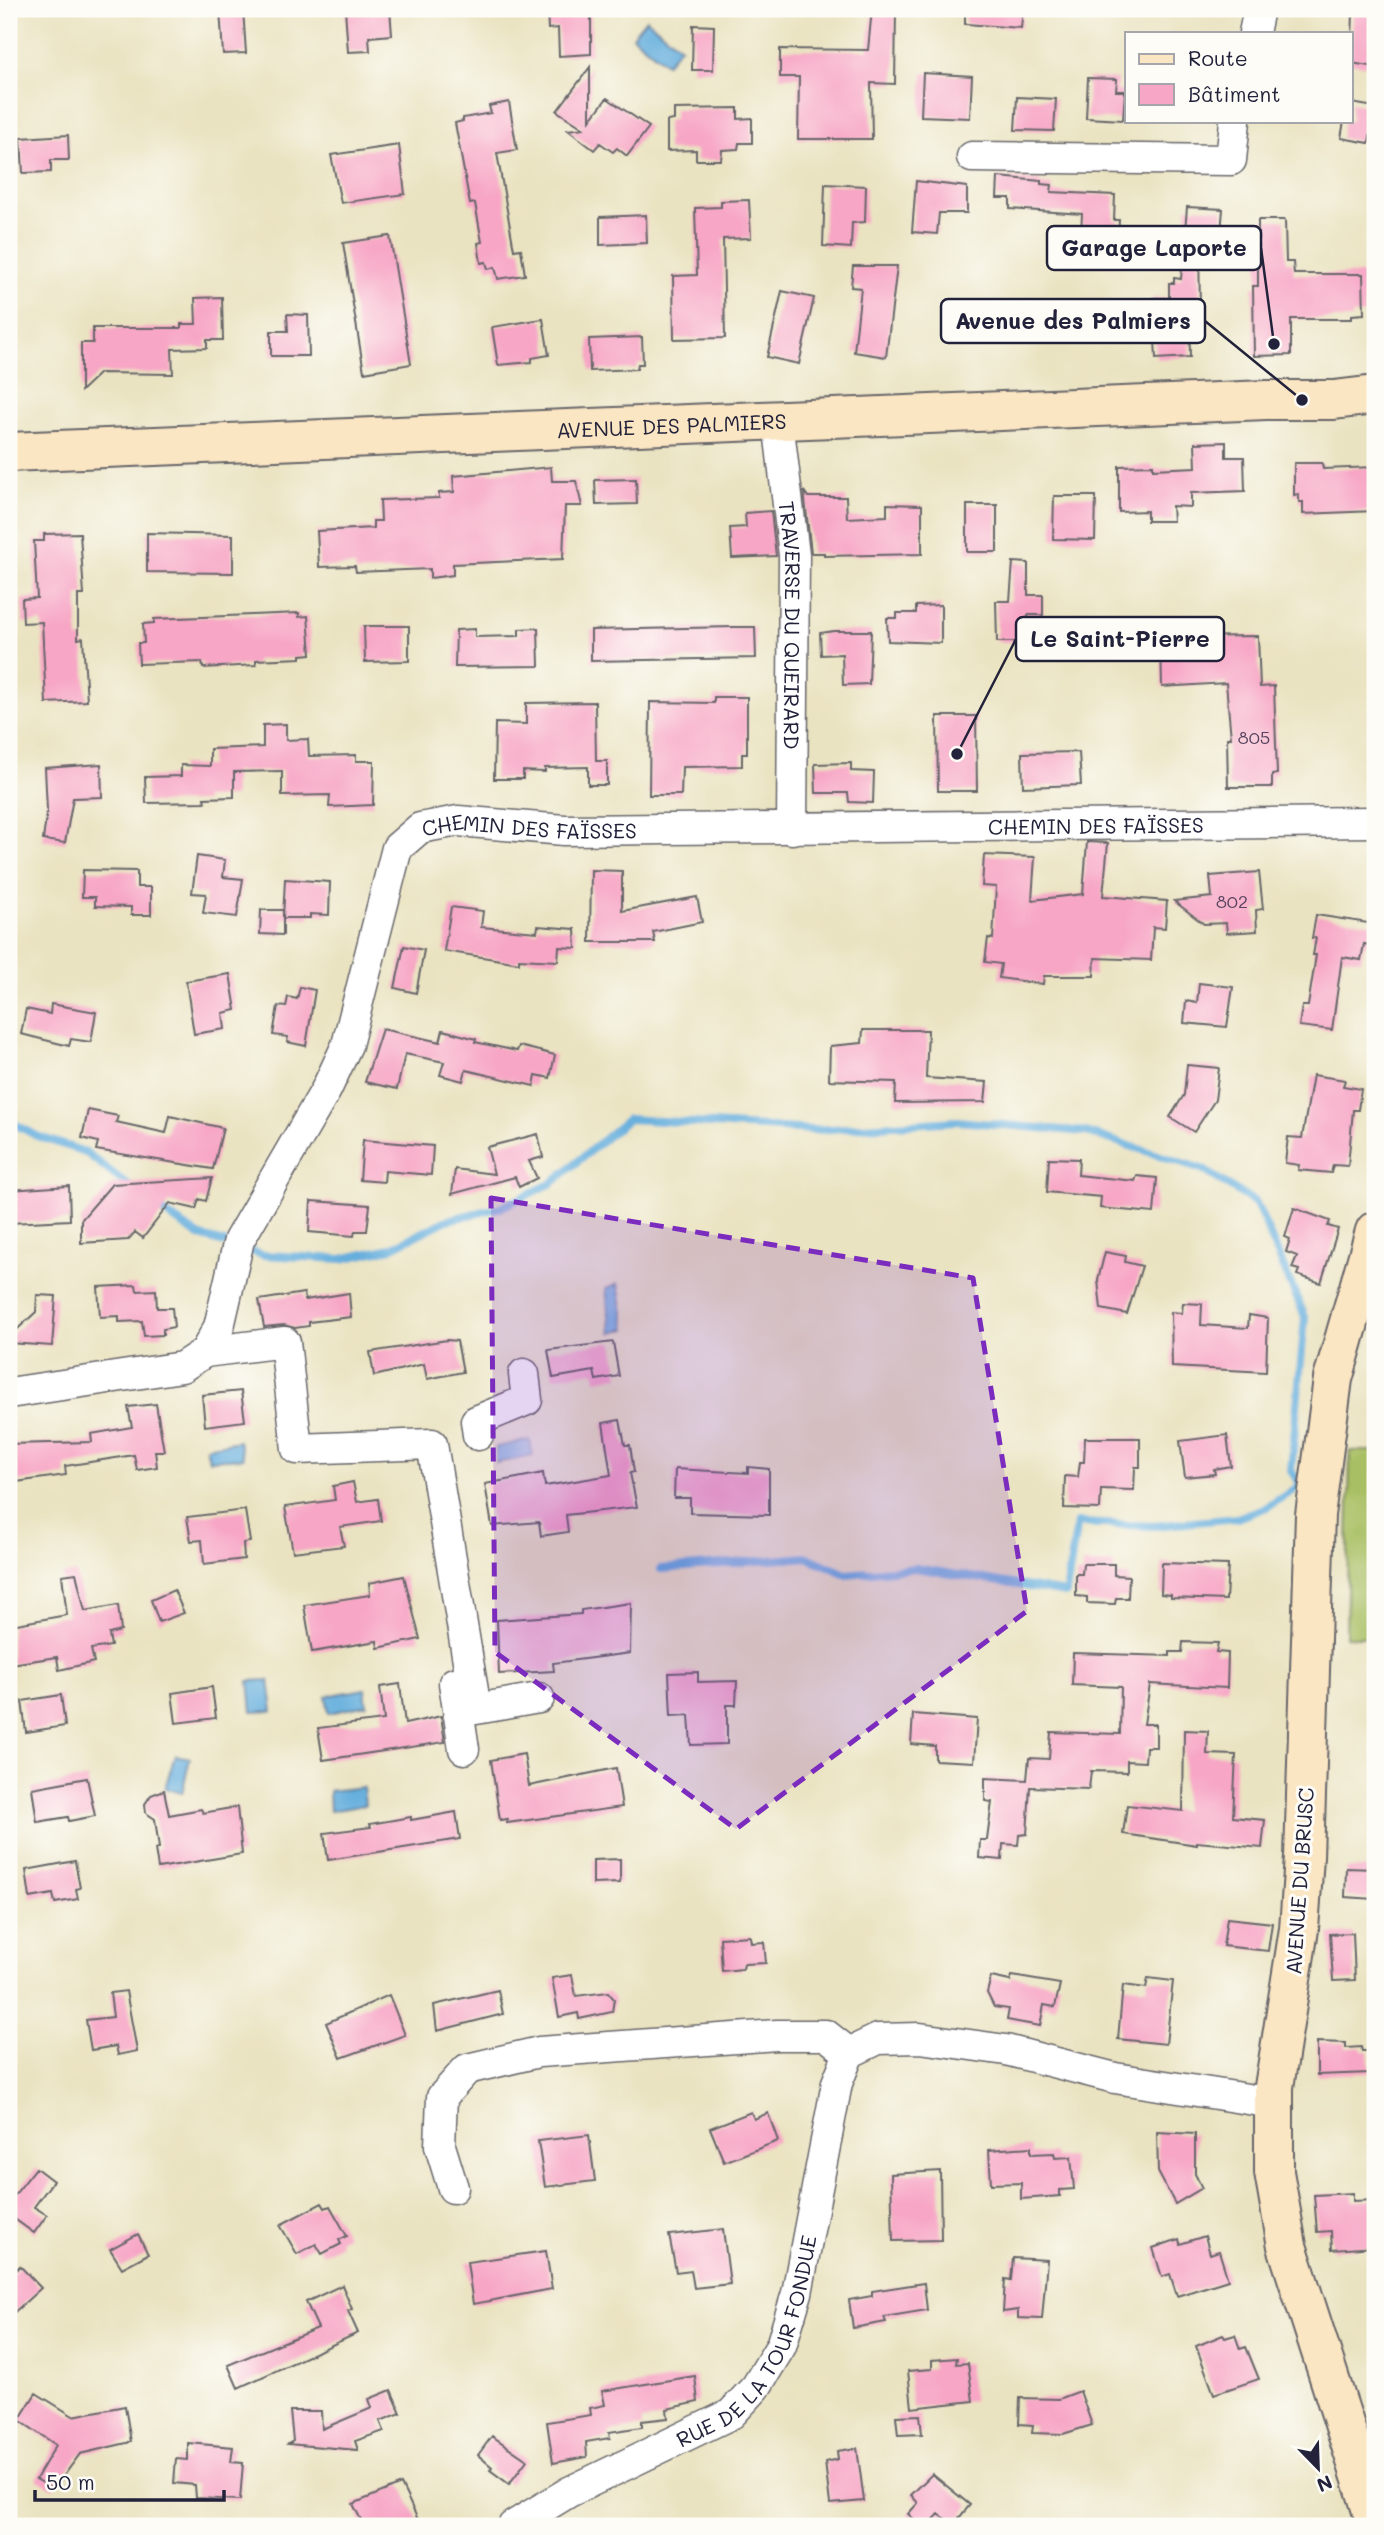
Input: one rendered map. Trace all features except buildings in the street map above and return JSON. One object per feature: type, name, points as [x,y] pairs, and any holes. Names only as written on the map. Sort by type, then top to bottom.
[{"type":"main road","name":"AVENUE DES PALMIERS","points":[[9,452],[1266,400],[1334,400],[1375,395]]},
{"type":"main road","name":"AVENUE DES PALMIERS","points":[[1334,400],[1375,416]]},
{"type":"main road","name":"AVENUE DU BRUSC","points":[[1375,1231],[1333,1378],[1321,1454],[1315,1515],[1298,1929],[1273,2103],[1273,2172],[1282,2229],[1375,2520]]},
{"type":"street","points":[[1254,32],[1259,9]]},
{"type":"street","points":[[972,157],[1231,160],[1235,122]]},
{"type":"street","name":"TRAVERSE DU QUEIRARD","points":[[778,421],[794,555],[792,829]]},
{"type":"street","name":"CHEMIN DES FAÏSSES","points":[[205,1352],[219,1327],[239,1240],[326,1090],[347,1045],[397,848],[420,828],[458,821],[564,830],[1375,822]]},
{"type":"street","points":[[9,1393],[182,1367],[205,1352],[285,1342],[297,1449],[432,1444],[486,1433],[475,1421],[527,1400],[524,1374]]},
{"type":"street","points":[[432,1444],[477,1709],[539,1698]]},
{"type":"street","points":[[454,1576],[441,1593],[464,1749]]},
{"type":"street","points":[[453,2188],[440,2146],[442,2097],[467,2069],[540,2052],[777,2035],[826,2035],[849,2053],[878,2039],[920,2038],[1006,2050],[1115,2078],[1273,2103]]},
{"type":"street","name":"RUE DE LA TOUR FONDUE","points":[[513,2526],[569,2492],[693,2435],[732,2414],[756,2387],[781,2346],[797,2293],[837,2083],[849,2053]]},
{"type":"highlighted area","points":[[491,1198],[973,1278],[1027,1611],[736,1829],[495,1652]]},
{"type":"green space","points":[[1350,1451],[1375,1451],[1375,1637],[1346,1637]]},
{"type":"water","points":[[646,19],[680,47],[666,64],[632,36]]},
{"type":"water","points":[[618,1284],[626,1329],[611,1333],[606,1289]]},
{"type":"water","points":[[530,1440],[533,1456],[496,1463],[496,1447]]},
{"type":"water","points":[[239,1441],[243,1458],[209,1460],[206,1447]]},
{"type":"water","points":[[269,1680],[273,1711],[252,1712],[249,1681]]},
{"type":"water","points":[[365,1689],[367,1705],[329,1713],[326,1696]]},
{"type":"water","points":[[175,1755],[190,1758],[182,1793],[165,1788]]},
{"type":"water","points":[[363,1787],[365,1805],[330,1811],[329,1791]]},
{"type":"waterway","points":[[247,1250],[263,1255],[342,1259],[391,1248],[447,1220],[502,1207],[552,1183],[628,1119],[814,1130],[957,1121],[1086,1132],[1202,1169],[1256,1203],[1305,1317],[1291,1471],[1301,1485],[1267,1507],[1237,1518],[1153,1526],[1077,1523],[1066,1593],[916,1568],[846,1574],[807,1557],[661,1569]]},
{"type":"waterway","points":[[9,1121],[37,1136],[85,1152],[134,1190]]},
{"type":"waterway","points":[[155,1206],[199,1236],[231,1245]]},
{"type":"place","name":"Garage Laporte","points":[[1274,344]]},
{"type":"place","name":"Avenue des Palmiers","points":[[1302,400]]},
{"type":"place","name":"Le Saint-Pierre","points":[[957,754]]}]
